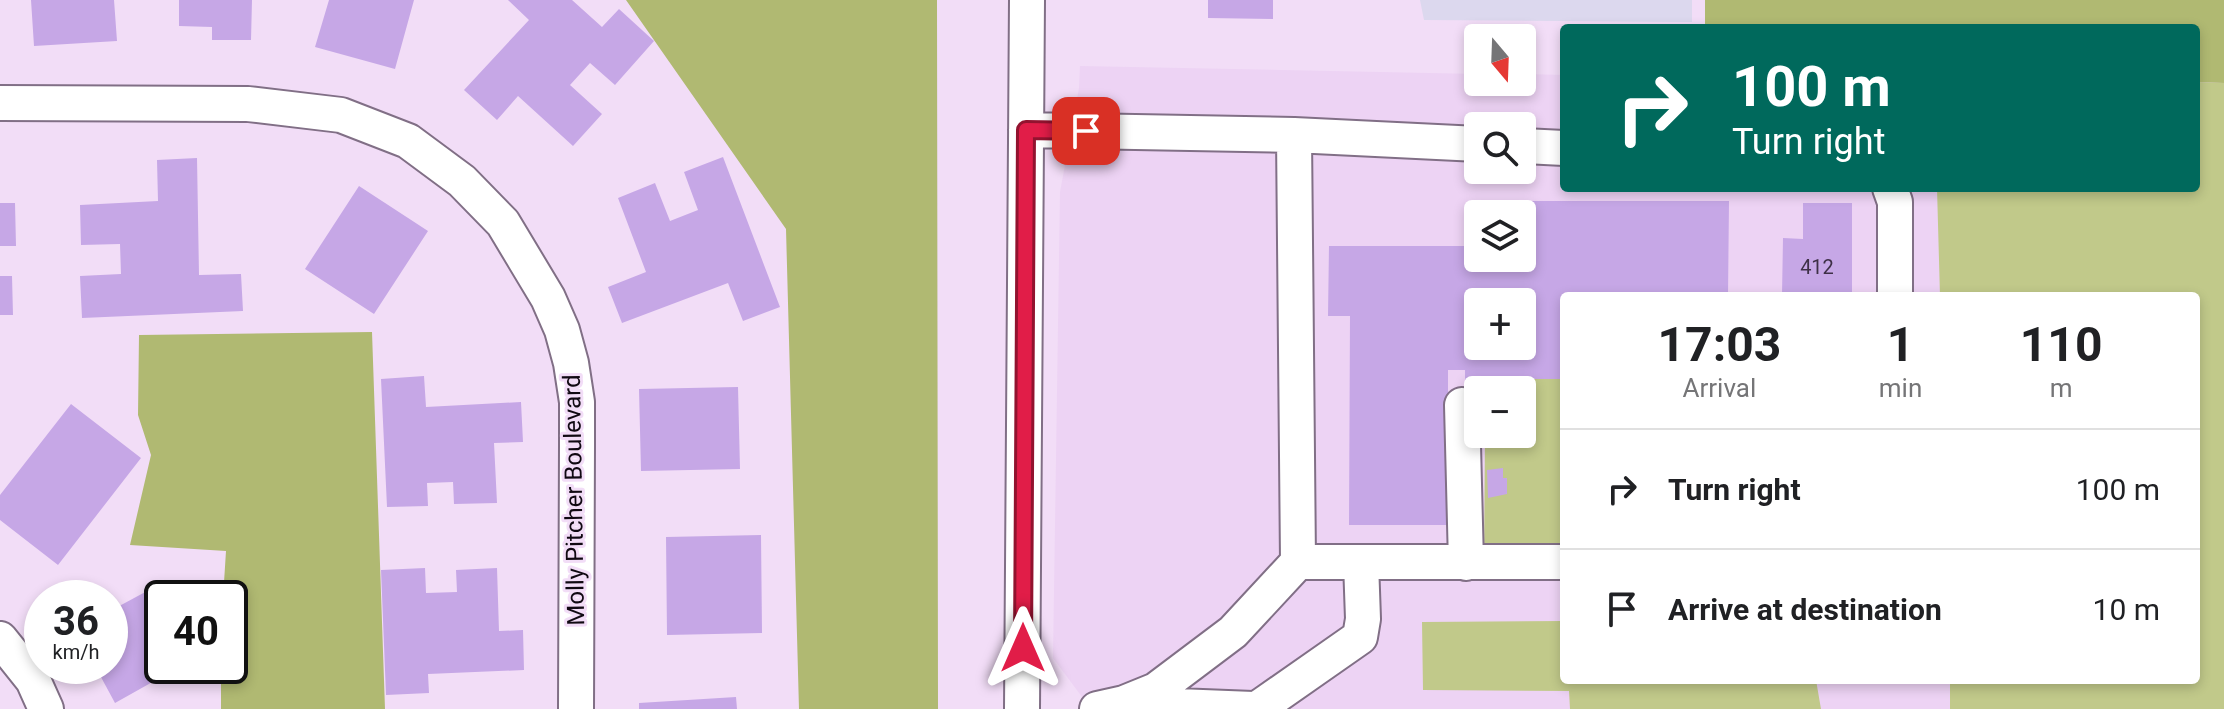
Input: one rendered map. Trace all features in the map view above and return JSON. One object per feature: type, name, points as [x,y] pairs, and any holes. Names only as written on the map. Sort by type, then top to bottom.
[{"type":"street","points":[[1022,709],[1027,0]]},
{"type":"street","name":"Molly Pitcher Boulevard","points":[[0,103],[248,104],[341,115],[408,141],[462,181],[503,223],[548,298],[571,363],[577,402],[576,709]]},
{"type":"street","points":[[1026,130],[1294,135],[1464,143]]},
{"type":"street","points":[[1097,709],[1124,703],[1156,690],[1233,632],[1298,562],[1294,135]]},
{"type":"street","points":[[1536,147],[1560,148]]},
{"type":"street","points":[[1891,192],[1895,202],[1895,292]]},
{"type":"street","points":[[1462,405],[1466,563]]},
{"type":"street","points":[[1298,562],[1560,562]]},
{"type":"street","points":[[1156,690],[1177,706],[1255,709],[1360,637],[1363,619],[1361,562]]},
{"type":"street","points":[[0,639],[33,680],[46,709]]},
{"type":"shaded area","points":[[1420,0],[1692,0],[1692,22],[1424,20]]},
{"type":"shaded area","points":[[1080,66],[1464,74],[1464,96],[1536,96],[1536,74],[1560,75],[1560,192],[2200,192],[2200,82],[2224,83],[2224,709],[1091,709],[1053,658],[1060,192],[1079,88]]},
{"type":"green space","points":[[626,0],[937,0],[938,709],[799,709],[786,229]]},
{"type":"green space","points":[[1705,0],[2224,0],[2224,83],[2200,82],[2200,24],[1705,24]]},
{"type":"green space","points":[[2200,82],[2224,83],[2224,709],[1950,709],[1950,684],[2200,684],[2200,292],[1940,292],[1937,192],[2200,192]]},
{"type":"green space","points":[[372,332],[385,709],[221,709],[221,684],[248,684],[248,580],[224,580],[226,551],[130,545],[151,455],[138,415],[139,335]]},
{"type":"green space","points":[[1536,379],[1560,379],[1560,561],[1484,563],[1485,448],[1536,448]]},
{"type":"green space","points":[[1560,621],[1560,684],[1817,684],[1821,709],[1570,709],[1569,691],[1423,690],[1422,622]]},
{"type":"building","points":[[31,0],[114,0],[117,41],[34,46]]},
{"type":"building","points":[[179,0],[252,0],[251,40],[212,40],[212,27],[179,26]]},
{"type":"building","points":[[329,0],[414,0],[395,69],[315,47]]},
{"type":"building","points":[[508,0],[572,0],[602,27],[619,9],[654,41],[615,85],[590,63],[570,85],[602,114],[573,146],[518,96],[497,120],[464,90],[529,20]]},
{"type":"building","points":[[1208,0],[1273,0],[1273,19],[1208,18]]},
{"type":"building","points":[[723,157],[780,307],[743,321],[728,283],[622,323],[608,287],[646,272],[618,198],[655,183],[670,221],[698,210],[684,172]]},
{"type":"building","points":[[197,158],[199,275],[241,274],[243,311],[82,318],[80,276],[121,274],[120,244],[81,245],[80,205],[158,201],[157,160]]},
{"type":"building","points":[[359,186],[428,231],[374,314],[305,269]]},
{"type":"building","points":[[1536,201],[1729,201],[1728,292],[1560,292],[1560,379],[1465,376],[1465,370],[1448,370],[1448,525],[1349,525],[1350,316],[1328,316],[1329,246],[1464,246],[1464,272],[1536,272]]},
{"type":"building","points":[[0,203],[15,203],[16,246],[0,246]]},
{"type":"building","points":[[1803,203],[1852,203],[1852,292],[1782,292],[1783,238],[1803,239]]},
{"type":"building","points":[[0,276],[12,276],[13,315],[0,315]]},
{"type":"building","points":[[424,376],[426,407],[521,402],[523,442],[494,443],[497,503],[454,504],[453,482],[427,483],[428,506],[387,507],[381,379]]},
{"type":"building","points":[[738,387],[740,469],[641,471],[639,389]]},
{"type":"building","points":[[71,404],[141,458],[58,565],[0,520],[0,495]]},
{"type":"building","points":[[1503,468],[1503,478],[1507,478],[1507,494],[1488,498],[1487,470]]},
{"type":"building","points":[[761,535],[762,633],[667,635],[666,537]]},
{"type":"building","points":[[425,568],[426,593],[457,592],[456,570],[497,568],[499,631],[523,630],[524,670],[428,674],[429,693],[386,695],[381,570]]},
{"type":"building","points":[[144,593],[144,684],[149,684],[115,703],[105,684],[128,684],[128,601]]},
{"type":"building","points":[[736,697],[737,709],[639,709],[639,703]]},
{"type":"route","points":[[1023,648],[1026,130],[1086,131]]}]
